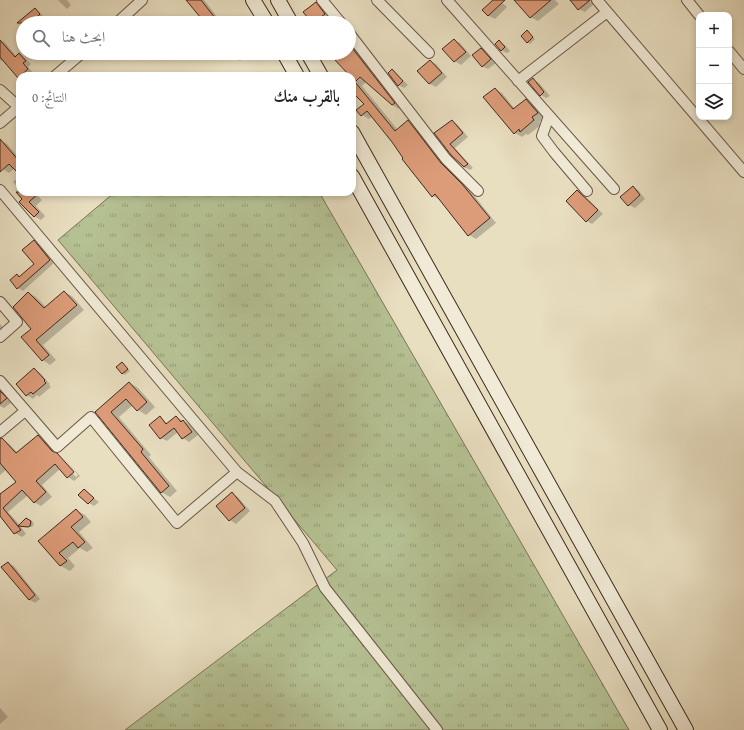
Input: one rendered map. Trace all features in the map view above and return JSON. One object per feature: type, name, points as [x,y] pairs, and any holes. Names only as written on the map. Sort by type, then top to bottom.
[{"type":"main road","points":[[252,0],[262,16]]},
{"type":"main road","points":[[278,0],[287,16]]},
{"type":"main road","points":[[288,60],[294,72]]},
{"type":"main road","points":[[312,60],[319,72]]},
{"type":"main road","points":[[356,139],[686,730]]},
{"type":"main road","points":[[356,183],[660,730]]},
{"type":"street","points":[[125,16],[142,0]]},
{"type":"street","points":[[322,0],[335,16]]},
{"type":"street","points":[[377,0],[429,53]]},
{"type":"street","points":[[447,0],[614,189]]},
{"type":"street","points":[[597,0],[744,172]]},
{"type":"street","points":[[687,0],[697,12]]},
{"type":"street","points":[[518,81],[607,12]]},
{"type":"street","points":[[356,42],[446,159],[478,191]]},
{"type":"street","points":[[732,55],[744,69]]},
{"type":"street","points":[[60,72],[74,60]]},
{"type":"street","points":[[0,90],[16,104]]},
{"type":"street","points":[[0,123],[16,110]]},
{"type":"street","points":[[550,116],[542,136],[587,191]]},
{"type":"street","points":[[0,190],[237,472],[275,501],[303,543],[326,588],[437,730]]},
{"type":"street","points":[[0,302],[17,322],[0,337]]},
{"type":"street","points":[[0,381],[57,447],[92,417],[177,523],[237,472]]},
{"type":"street","points":[[0,432],[25,411]]},
{"type":"green space","points":[[110,196],[321,196],[629,730],[125,730],[337,570],[58,240]]},
{"type":"building","points":[[186,0],[201,0],[214,16],[199,16]]},
{"type":"building","points":[[493,0],[505,0],[488,16],[482,10]]},
{"type":"building","points":[[514,0],[551,0],[530,18]]},
{"type":"building","points":[[570,0],[590,0],[578,10]]},
{"type":"building","points":[[316,2],[325,14],[322,16],[306,16],[303,12]]},
{"type":"building","points":[[35,8],[40,14],[38,16],[25,16]]},
{"type":"building","points":[[527,30],[533,37],[527,43],[521,36]]},
{"type":"building","points":[[454,39],[466,52],[454,62],[442,49]]},
{"type":"building","points":[[0,40],[15,57],[16,56],[16,60],[25,60],[26,61],[23,63],[28,69],[25,72],[16,72],[16,76],[0,57]]},
{"type":"building","points":[[499,40],[505,47],[501,51],[495,44]]},
{"type":"building","points":[[481,48],[491,59],[482,67],[472,55]]},
{"type":"building","points":[[356,53],[395,103],[392,105],[360,77],[356,81],[356,72],[346,72],[335,60],[356,60]]},
{"type":"building","points":[[430,60],[442,73],[429,84],[417,71]]},
{"type":"building","points":[[392,69],[403,81],[398,86],[388,73]]},
{"type":"building","points":[[533,78],[544,92],[540,96],[528,82]]},
{"type":"building","points":[[356,83],[395,131],[408,120],[441,163],[462,184],[490,218],[468,236],[435,194],[432,197],[402,159],[403,158],[392,142],[367,111],[361,116],[356,110],[364,104],[356,96]]},
{"type":"building","points":[[495,88],[513,109],[526,99],[538,113],[532,117],[534,120],[520,132],[519,129],[514,134],[483,97]]},
{"type":"building","points":[[452,120],[463,133],[450,144],[468,164],[464,167],[451,155],[434,133]]},
{"type":"building","points":[[0,139],[16,157],[16,171],[9,164],[0,172]]},
{"type":"building","points":[[633,186],[640,195],[628,206],[620,197]]},
{"type":"building","points":[[577,190],[598,210],[586,222],[566,201]]},
{"type":"building","points":[[19,196],[36,196],[29,202],[39,212],[34,217],[19,202],[22,199]]},
{"type":"building","points":[[34,240],[50,260],[17,289],[10,280],[17,274],[19,277],[34,264],[22,250]]},
{"type":"building","points":[[64,291],[77,305],[36,340],[49,355],[42,361],[21,337],[31,329],[13,307],[28,292],[44,308]]},
{"type":"building","points":[[122,362],[128,369],[122,374],[116,367]]},
{"type":"building","points":[[34,368],[46,383],[33,394],[31,392],[26,396],[16,384]]},
{"type":"building","points":[[129,382],[147,402],[137,411],[126,399],[111,412],[143,449],[141,452],[169,486],[161,493],[95,412]]},
{"type":"building","points":[[0,391],[7,398],[0,404]]},
{"type":"building","points":[[160,416],[166,424],[176,416],[181,422],[183,420],[192,432],[182,439],[174,428],[160,439],[149,425]]},
{"type":"building","points":[[38,435],[74,472],[67,478],[55,464],[36,481],[46,492],[34,503],[22,490],[3,508],[21,530],[14,534],[0,516],[0,494],[16,482],[0,463],[0,438],[2,438],[16,453]]},
{"type":"building","points":[[84,489],[94,498],[88,504],[78,495]]},
{"type":"building","points":[[232,492],[245,508],[229,521],[216,506]]},
{"type":"building","points":[[76,509],[83,517],[71,527],[85,542],[78,548],[73,542],[59,553],[67,561],[60,566],[38,541]]},
{"type":"building","points":[[26,518],[31,521],[30,526],[18,526]]},
{"type":"building","points":[[8,562],[35,595],[29,600],[1,567]]}]
